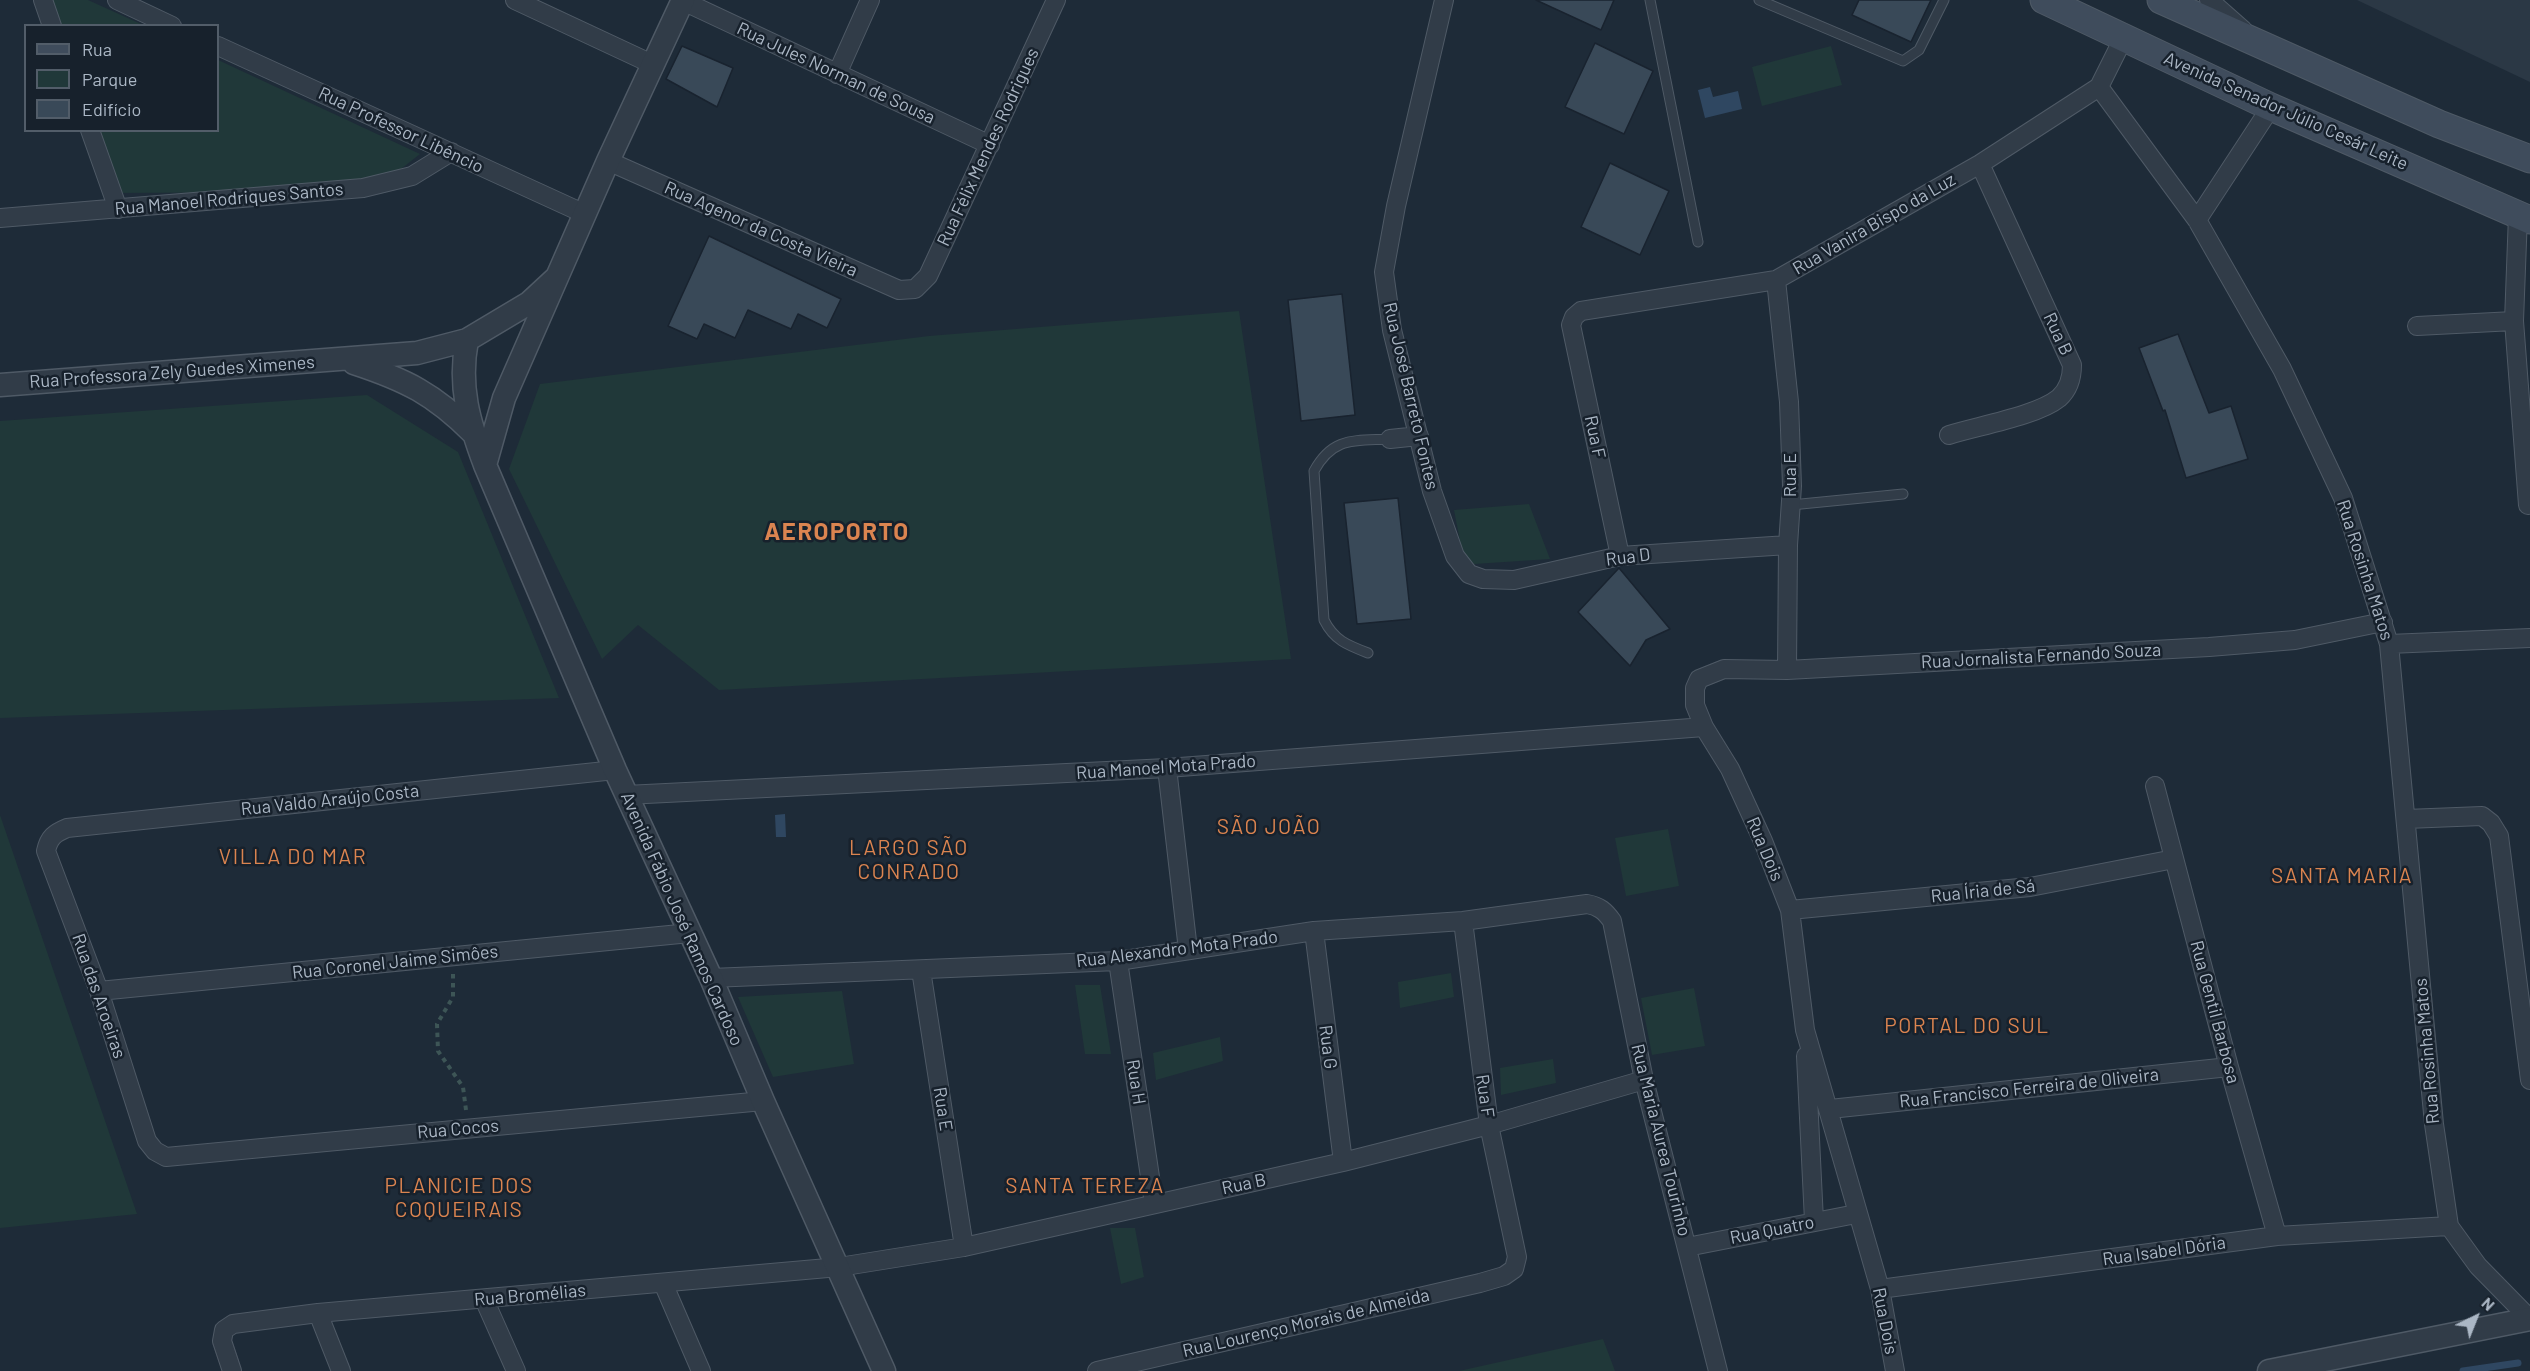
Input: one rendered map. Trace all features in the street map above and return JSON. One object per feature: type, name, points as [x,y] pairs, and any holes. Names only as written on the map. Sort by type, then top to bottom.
[{"type":"main road","name":"Avenida Senador Júlio Cesár Leite","points":[[2044,0],[2271,107],[2524,217]]},
{"type":"main road","points":[[2161,0],[2439,124],[2530,159]]},
{"type":"street","points":[[43,0],[51,24]]},
{"type":"street","points":[[117,0],[150,7],[170,24]]},
{"type":"street","points":[[515,0],[652,64]]},
{"type":"street","points":[[485,465],[504,398],[608,161],[683,0]]},
{"type":"street","name":"Rua Jules Norman de Sousa","points":[[683,0],[990,145]]},
{"type":"street","points":[[837,74],[870,0]]},
{"type":"street","name":"Rua Félix Mendes Rodrigues","points":[[915,289],[928,276],[1056,0]]},
{"type":"street","name":"Rua José Barreto Fontes","points":[[1444,0],[1396,206],[1384,272],[1392,330],[1432,492],[1455,556],[1470,574]]},
{"type":"street","points":[[2209,0],[2260,45]]},
{"type":"street","points":[[2099,87],[2124,37]]},
{"type":"street","name":"Rua Professor Libêncio","points":[[219,46],[585,214]]},
{"type":"street","name":"Rua Vanira Bispo da Luz","points":[[1574,317],[1581,312],[1776,280],[1980,164],[2099,87]]},
{"type":"street","name":"Rua Rosinha Matos","points":[[2099,87],[2197,220],[2282,369],[2343,498],[2383,622],[2389,644],[2434,1124],[2449,1226]]},
{"type":"street","points":[[2197,220],[2271,107]]},
{"type":"street","points":[[91,132],[118,209]]},
{"type":"street","name":"Rua Manoel Rodriques Santos","points":[[0,218],[363,188],[412,176],[451,152]]},
{"type":"street","name":"Rua Agenor da Costa Vieira","points":[[608,161],[899,290],[915,289]]},
{"type":"street","name":"Rua B","points":[[1949,435],[2042,408],[2060,397],[2072,379],[2072,365],[1980,164]]},
{"type":"street","points":[[2524,217],[2514,321],[2528,505]]},
{"type":"street","name":"Rua Professora Zely Guedes Ximenes","points":[[0,385],[344,360],[417,352],[467,340],[529,303],[556,278]]},
{"type":"street","name":"Rua E","points":[[1776,280],[1789,402],[1791,505],[1788,545],[1787,670]]},
{"type":"street","name":"Rua F","points":[[1574,317],[1571,325],[1620,556]]},
{"type":"street","points":[[2417,326],[2514,321]]},
{"type":"street","name":"Avenida Fábio José Ramos Cardoso","points":[[467,340],[462,383],[473,433],[485,465],[626,795],[711,978],[763,1101],[884,1371]]},
{"type":"street","points":[[344,360],[387,374],[420,389],[447,407],[473,433]]},
{"type":"street","points":[[1390,439],[1419,436]]},
{"type":"street","name":"Rua D","points":[[1470,574],[1483,579],[1514,580],[1620,556],[1788,545]]},
{"type":"street","name":"Rua Jornalista Fernando Souza","points":[[1699,679],[1724,669],[1787,670],[2284,641],[2383,622]]},
{"type":"street","points":[[2389,644],[2530,638]]},
{"type":"street","name":"Rua Dois","points":[[1699,679],[1695,688],[1695,705],[1704,727],[1730,769],[1763,841],[1790,910],[1805,1030],[1814,1221]]},
{"type":"street","name":"Rua Manoel Mota Prado","points":[[626,795],[1167,768],[1704,727]]},
{"type":"street","points":[[1167,768],[1188,950]]},
{"type":"street","name":"Rua Valdo Araújo Costa","points":[[49,840],[56,833],[67,828],[615,770]]},
{"type":"street","name":"Rua Gentil Barbosa","points":[[2155,786],[2229,1067],[2277,1236]]},
{"type":"street","points":[[2406,819],[2482,816],[2491,823],[2499,836],[2530,1080]]},
{"type":"street","name":"Rua das Aroeiras","points":[[49,840],[46,850],[99,991],[147,1141],[155,1151]]},
{"type":"street","name":"Rua Íria de Sá","points":[[1790,910],[2030,887],[2174,859]]},
{"type":"street","name":"Rua Alexandro Mota Prado","points":[[711,978],[1118,961],[1314,931],[1462,921],[1587,904],[1604,910]]},
{"type":"street","name":"Rua Maria Aurea Tourinho","points":[[1604,910],[1612,921],[1644,1080],[1718,1371]]},
{"type":"street","name":"Rua F","points":[[1462,921],[1489,1125],[1517,1257],[1514,1269]]},
{"type":"street","name":"Rua G","points":[[1314,931],[1343,1162]]},
{"type":"street","name":"Rua Coronel Jaime Simôes","points":[[99,991],[690,933]]},
{"type":"street","name":"Rua H","points":[[1118,961],[1154,1204]]},
{"type":"street","name":"Rua E","points":[[921,970],[964,1247]]},
{"type":"street","name":"Rua Dois","points":[[1805,1030],[1830,1109],[1856,1214],[1880,1289],[1895,1371]]},
{"type":"street","name":"Rua Francisco Ferreira de Oliveira","points":[[1830,1109],[2229,1067]]},
{"type":"street","name":"Rua B","points":[[839,1267],[964,1247],[1343,1162],[1489,1125],[1644,1080]]},
{"type":"street","name":"Rua Cocos","points":[[155,1151],[166,1157],[763,1101]]},
{"type":"street","name":"Rua Quatro","points":[[1687,1247],[1856,1214]]},
{"type":"street","points":[[2449,1226],[2478,1266],[2530,1319]]},
{"type":"street","name":"Rua Isabel Dória","points":[[1880,1289],[2277,1236],[2449,1226]]},
{"type":"street","name":"Rua Bromélias","points":[[232,1371],[222,1341],[224,1330],[233,1324],[318,1313],[839,1267]]},
{"type":"street","name":"Rua Lourenço Morais de Almeida","points":[[1097,1371],[1480,1283],[1504,1276],[1514,1269]]},
{"type":"street","points":[[663,1283],[701,1371]]},
{"type":"street","points":[[484,1299],[516,1371]]},
{"type":"street","points":[[318,1313],[341,1371]]},
{"type":"street","points":[[2268,1371],[2530,1319]]},
{"type":"lane","points":[[1650,0],[1698,242]]},
{"type":"lane","points":[[1759,0],[1903,61],[1919,50],[1944,0]]},
{"type":"lane","points":[[1368,653],[1340,642],[1330,632],[1324,620],[1314,471],[1323,455],[1335,446],[1390,439]]},
{"type":"lane","points":[[1791,505],[1904,494]]},
{"type":"path","points":[[452,956],[453,997],[437,1024],[438,1051],[463,1087],[468,1128]]},
{"type":"shaded area","points":[[2357,0],[2530,0],[2530,82]]},
{"type":"green space","points":[[43,0],[88,0],[141,24],[51,24]]},
{"type":"green space","points":[[1831,46],[1842,85],[1762,106],[1752,67]]},
{"type":"green space","points":[[219,60],[420,154],[392,176],[308,192],[106,193],[86,132],[219,132]]},
{"type":"green space","points":[[1239,311],[1291,659],[719,690],[638,625],[602,659],[509,469],[540,384],[929,336]]},
{"type":"green space","points":[[367,395],[458,452],[559,698],[0,718],[0,421]]},
{"type":"green space","points":[[1529,504],[1550,559],[1474,564],[1463,556],[1454,510]]},
{"type":"green space","points":[[0,815],[137,1214],[0,1228]]},
{"type":"green space","points":[[1668,829],[1679,886],[1626,896],[1615,838]]},
{"type":"green space","points":[[1451,973],[1454,997],[1400,1008],[1398,982]]},
{"type":"green space","points":[[1075,985],[1100,985],[1111,1054],[1085,1054]]},
{"type":"green space","points":[[1694,988],[1705,1046],[1652,1055],[1641,998]]},
{"type":"green space","points":[[842,991],[854,1064],[773,1077],[738,997]]},
{"type":"green space","points":[[1220,1037],[1223,1061],[1156,1080],[1153,1053]]},
{"type":"green space","points":[[1553,1059],[1556,1083],[1501,1095],[1500,1068]]},
{"type":"green space","points":[[1110,1228],[1135,1228],[1144,1277],[1121,1284]]},
{"type":"green space","points":[[1603,1339],[1615,1371],[1459,1371]]},
{"type":"water","points":[[1710,87],[1713,97],[1738,91],[1742,109],[1705,118],[1698,90]]},
{"type":"water","points":[[785,814],[786,837],[776,837],[775,815]]},
{"type":"building","points":[[1536,0],[1614,0],[1601,30]]},
{"type":"building","points":[[1859,0],[1931,0],[1911,42],[1852,15]]},
{"type":"building","points":[[1595,43],[1653,71],[1624,134],[1565,107]]},
{"type":"building","points":[[682,46],[733,68],[717,107],[666,79]]},
{"type":"building","points":[[1610,163],[1669,191],[1640,255],[1581,227]]},
{"type":"building","points":[[709,236],[841,299],[827,328],[798,314],[791,329],[748,310],[735,338],[704,324],[697,339],[668,326]]},
{"type":"building","points":[[1342,294],[1355,415],[1301,421],[1288,300]]},
{"type":"building","points":[[2178,334],[2209,413],[2231,406],[2248,459],[2186,478],[2165,410],[2163,411],[2139,348]]},
{"type":"building","points":[[1398,498],[1411,619],[1357,624],[1344,503]]},
{"type":"building","points":[[1619,568],[1670,629],[1646,640],[1630,666],[1578,612]]},
{"type":"waterway","points":[[2463,1371],[2518,1363]]},
{"type":"district","name":"AEROPORTO","points":[[837,532]]},
{"type":"district","name":"SÃO JOÃO","points":[[1269,827]]},
{"type":"district","name":"VILLA DO MAR","points":[[293,857]]},
{"type":"district","name":"LARGO SÃO CONRADO","points":[[909,860]]},
{"type":"district","name":"SANTA MARIA","points":[[2342,876]]},
{"type":"district","name":"PORTAL DO SUL","points":[[1967,1026]]},
{"type":"district","name":"SANTA TEREZA","points":[[1085,1186]]},
{"type":"district","name":"PLANICIE DOS COQUEIRAIS","points":[[459,1198]]}]
